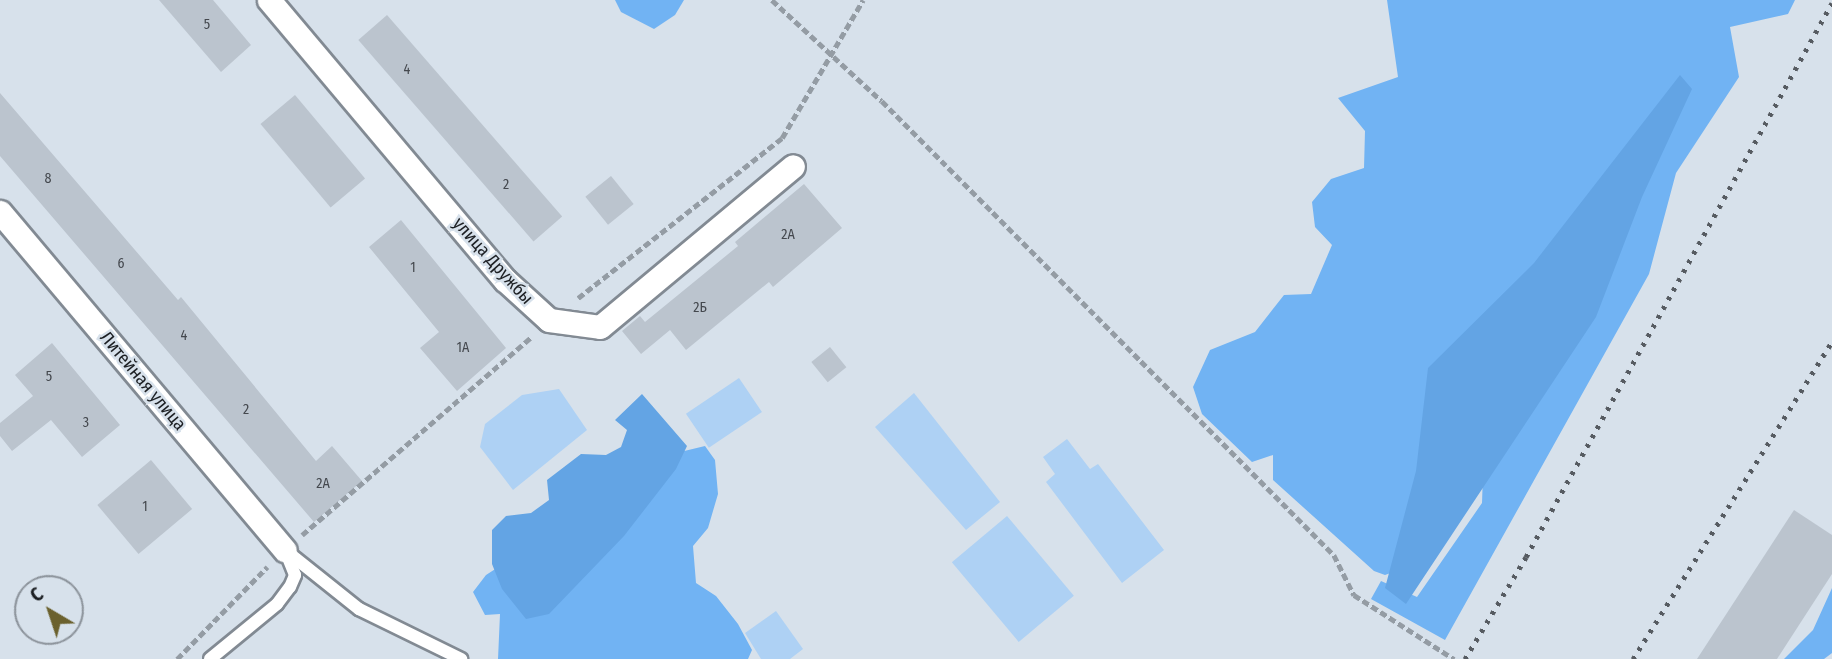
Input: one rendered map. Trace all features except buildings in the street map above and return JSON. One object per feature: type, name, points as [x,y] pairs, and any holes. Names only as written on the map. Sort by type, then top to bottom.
[{"type":"street","name":"улица Дружбы","points":[[269,0],[505,280],[549,320]]},
{"type":"street","points":[[549,320],[600,327],[793,166]]},
{"type":"street","name":"Литейная улица","points":[[0,212],[285,550]]},
{"type":"lane","points":[[210,659],[277,604],[290,587],[295,575],[285,550]]},
{"type":"lane","points":[[285,550],[359,609],[461,659]]},
{"type":"path","points":[[772,0],[833,55],[1334,555],[1354,595],[1454,659]]},
{"type":"path","points":[[177,659],[285,550],[549,320],[784,136],[794,124],[863,0]]},
{"type":"shaded area","points":[[615,0],[684,0],[675,15],[654,29],[621,12]]},
{"type":"shaded area","points":[[1387,0],[1795,0],[1788,14],[1730,27],[1739,77],[1676,173],[1649,274],[1445,640],[1371,599],[1381,581],[1417,597],[1482,503],[1484,444],[1396,571],[1385,575],[1374,571],[1273,480],[1273,455],[1252,462],[1202,414],[1193,387],[1210,350],[1255,332],[1284,295],[1311,294],[1332,245],[1315,227],[1312,202],[1331,179],[1364,168],[1365,131],[1338,98],[1398,77]]},
{"type":"shaded area","points":[[1680,75],[1692,89],[1642,197],[1596,317],[1406,604],[1385,588],[1416,471],[1428,368],[1534,263]]},
{"type":"shaded area","points":[[739,378],[762,412],[709,448],[686,414]]},
{"type":"shaded area","points":[[559,389],[587,430],[513,490],[480,447],[485,424],[522,395]]},
{"type":"shaded area","points":[[914,393],[1000,502],[966,530],[875,427]]},
{"type":"shaded area","points":[[642,394],[687,446],[676,469],[624,536],[549,614],[526,619],[502,589],[492,564],[492,530],[506,516],[531,513],[549,500],[547,480],[581,454],[606,455],[621,447],[627,430],[615,420]]},
{"type":"shaded area","points":[[1067,439],[1090,469],[1098,464],[1164,550],[1122,583],[1046,482],[1055,474],[1043,457]]},
{"type":"shaded area","points":[[705,446],[715,460],[718,494],[708,528],[693,546],[696,583],[716,596],[738,624],[752,650],[748,659],[498,659],[500,614],[485,615],[473,592],[486,575],[676,453]]},
{"type":"shaded area","points":[[1007,516],[1074,596],[1019,642],[952,562]]},
{"type":"shaded area","points":[[1832,588],[1832,653],[1824,659],[1784,659],[1813,630]]},
{"type":"shaded area","points":[[776,611],[803,649],[790,659],[761,659],[745,633]]},
{"type":"railway","points":[[1465,659],[1526,557],[1832,3]]},
{"type":"railway","points":[[1633,659],[1832,342]]}]
